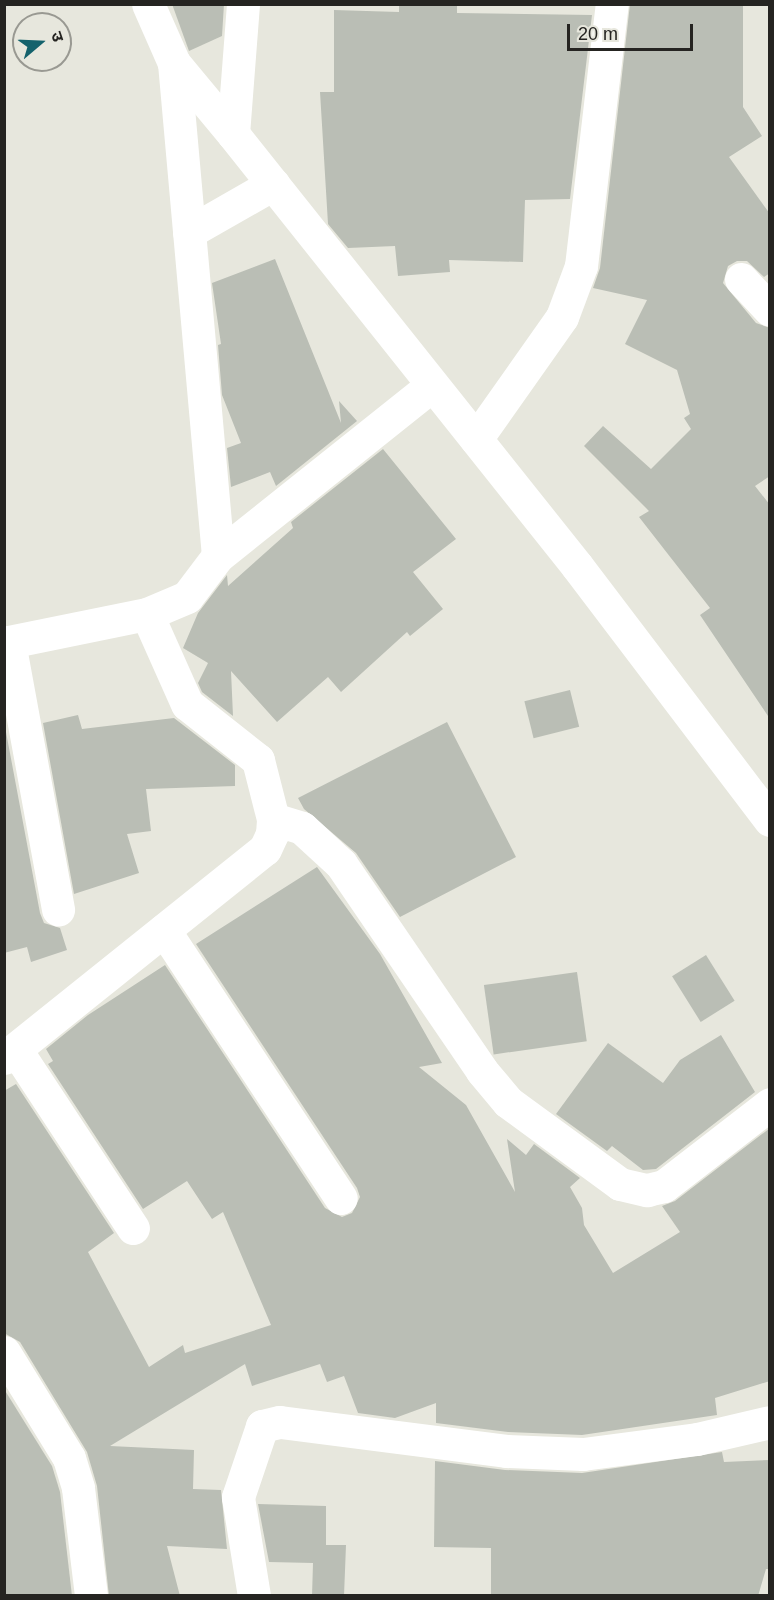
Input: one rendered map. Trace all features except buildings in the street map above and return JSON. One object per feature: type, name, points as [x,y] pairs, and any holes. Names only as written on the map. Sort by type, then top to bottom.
[{"type":"street","points":[[148,4],[174,63],[577,566],[770,820]]},
{"type":"street","points":[[233,134],[243,4]]},
{"type":"street","points":[[476,439],[562,317],[581,266],[612,4]]},
{"type":"street","points":[[174,63],[218,556]]},
{"type":"street","points":[[189,232],[273,184]]},
{"type":"street","points":[[741,279],[770,310]]},
{"type":"street","points":[[58,910],[7,642],[147,615],[187,597],[218,556],[432,385]]},
{"type":"street","points":[[134,1228],[10,1054],[265,849],[271,809],[258,760],[187,704],[147,615]]},
{"type":"street","points":[[271,809],[302,828],[341,864],[482,1071],[508,1102],[620,1184],[647,1190],[664,1186],[770,1104]]},
{"type":"street","points":[[164,930],[341,1198]]},
{"type":"street","points":[[4,1352],[69,1458],[78,1488],[91,1596]]},
{"type":"street","points":[[254,1596],[238,1497],[262,1426],[280,1422],[506,1451],[582,1454],[697,1439],[770,1422]]}]
